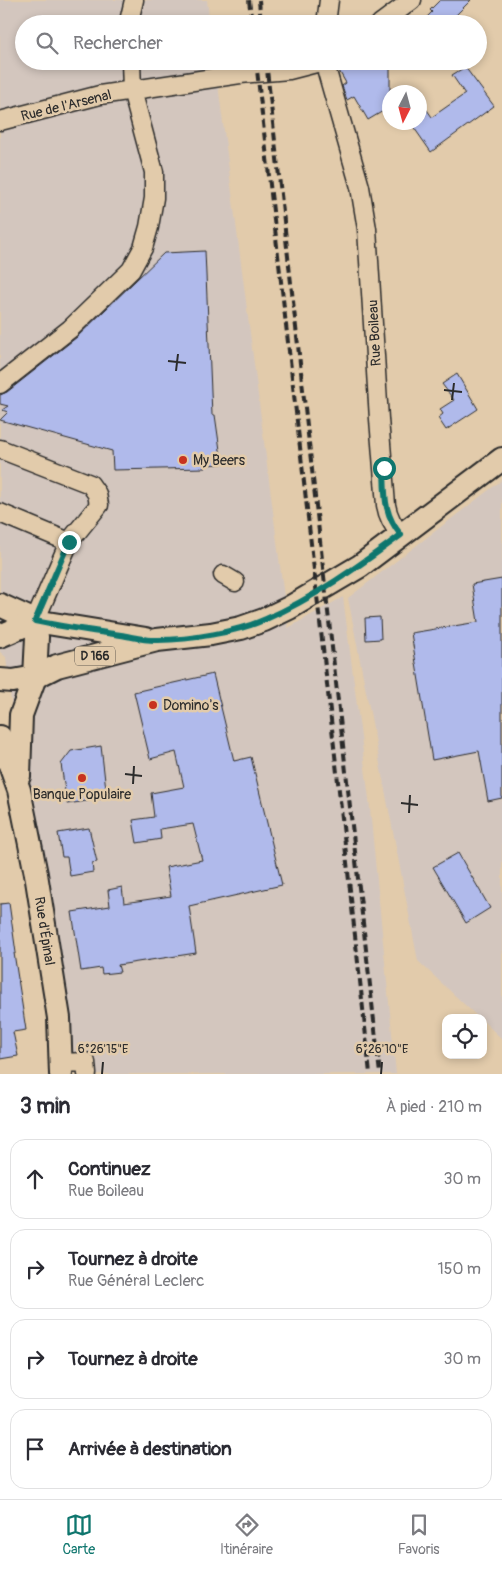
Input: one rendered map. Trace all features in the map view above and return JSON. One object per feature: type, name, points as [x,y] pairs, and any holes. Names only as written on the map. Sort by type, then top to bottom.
[{"type":"main road","name":"D 166","points":[[0,680],[13,681],[35,677],[57,666],[157,640],[211,634],[264,620],[289,608],[360,566],[502,459]]},
{"type":"main road","points":[[0,605],[35,621]]},
{"type":"main road","name":"D 166","points":[[35,621],[157,640]]},
{"type":"main road","points":[[0,636],[35,621]]},
{"type":"main road","name":"Rue d'Épinal","points":[[19,790],[21,715],[35,677],[37,637],[35,621]]},
{"type":"main road","name":"Rue d'Épinal","points":[[0,737],[19,790],[36,874],[59,1018],[61,1069]]},
{"type":"street","points":[[130,15],[134,0]]},
{"type":"street","points":[[327,15],[329,0]]},
{"type":"street","points":[[392,15],[412,0]]},
{"type":"street","points":[[0,384],[76,322],[131,270],[143,248],[154,198],[154,172],[132,90],[131,70]]},
{"type":"street","name":"Rue de l'Arsenal","points":[[0,121],[100,95],[240,74],[289,70]]},
{"type":"street","name":"Rue Boileau","points":[[326,70],[360,187],[367,228],[378,419],[386,506],[393,526],[401,535]]},
{"type":"street","points":[[0,449],[90,484],[97,494],[99,505],[69,542],[35,621]]},
{"type":"street","points":[[0,513],[69,542]]},
{"type":"street","points":[[61,1069],[86,1062],[87,1074]]},
{"type":"shaded area","points":[[0,0],[207,0],[209,15],[15,15],[15,70],[216,70],[288,628],[343,597],[369,799],[396,1074],[54,1074],[6,657],[0,652]]},
{"type":"shaded area","points":[[502,480],[502,1039],[487,1025],[487,1014],[475,1014],[418,961],[348,598]]},
{"type":"building","points":[[440,0],[471,0],[456,15],[429,15],[432,12],[430,10]]},
{"type":"building","points":[[339,70],[390,70],[390,85],[382,85],[382,112],[368,120],[354,96],[347,100],[342,86],[346,83]]},
{"type":"building","points":[[460,70],[467,70],[494,106],[431,152],[416,130],[427,130],[427,110],[432,117],[465,94],[452,75]]},
{"type":"building","points":[[205,251],[212,415],[215,415],[222,464],[204,465],[205,468],[113,470],[112,451],[0,420],[8,412],[2,410],[8,406],[0,404],[0,395],[7,392],[77,337],[164,253]]},
{"type":"building","points":[[457,374],[478,409],[446,430],[438,418],[443,414],[440,409],[454,400],[442,384]]},
{"type":"building","points":[[502,579],[502,798],[488,801],[479,751],[432,760],[411,633],[478,622],[472,584]]},
{"type":"building","points":[[380,617],[381,639],[366,640],[365,618]]},
{"type":"building","points":[[213,674],[234,761],[251,757],[282,885],[189,906],[196,953],[118,965],[120,972],[102,974],[101,968],[81,971],[72,912],[110,906],[108,890],[122,887],[124,903],[171,896],[166,867],[202,860],[193,824],[160,829],[161,839],[137,843],[133,820],[154,817],[151,793],[184,787],[176,752],[150,759],[134,692]]},
{"type":"building","points":[[101,746],[107,798],[67,804],[61,764],[71,751]]},
{"type":"building","points":[[89,828],[97,862],[92,863],[93,872],[70,876],[67,857],[62,857],[58,833]]},
{"type":"building","points":[[458,853],[490,908],[466,923],[433,867]]},
{"type":"building","points":[[9,903],[16,953],[14,953],[26,1030],[13,1032],[18,1056],[0,1059],[0,904]]},
{"type":"railway","points":[[249,0],[251,15]]},
{"type":"railway","points":[[259,0],[260,15]]},
{"type":"railway","points":[[257,70],[370,1074]]},
{"type":"railway","points":[[267,70],[380,1074]]},
{"type":"place","name":"My Beers","points":[[183,460]]},
{"type":"place","name":"Domino's","points":[[153,705]]},
{"type":"place","name":"Banque Populaire","points":[[82,778]]},
{"type":"route","points":[[69,542],[35,621],[157,640],[211,634],[241,628],[289,608],[360,566],[401,535],[393,526],[388,514],[384,468]]}]
